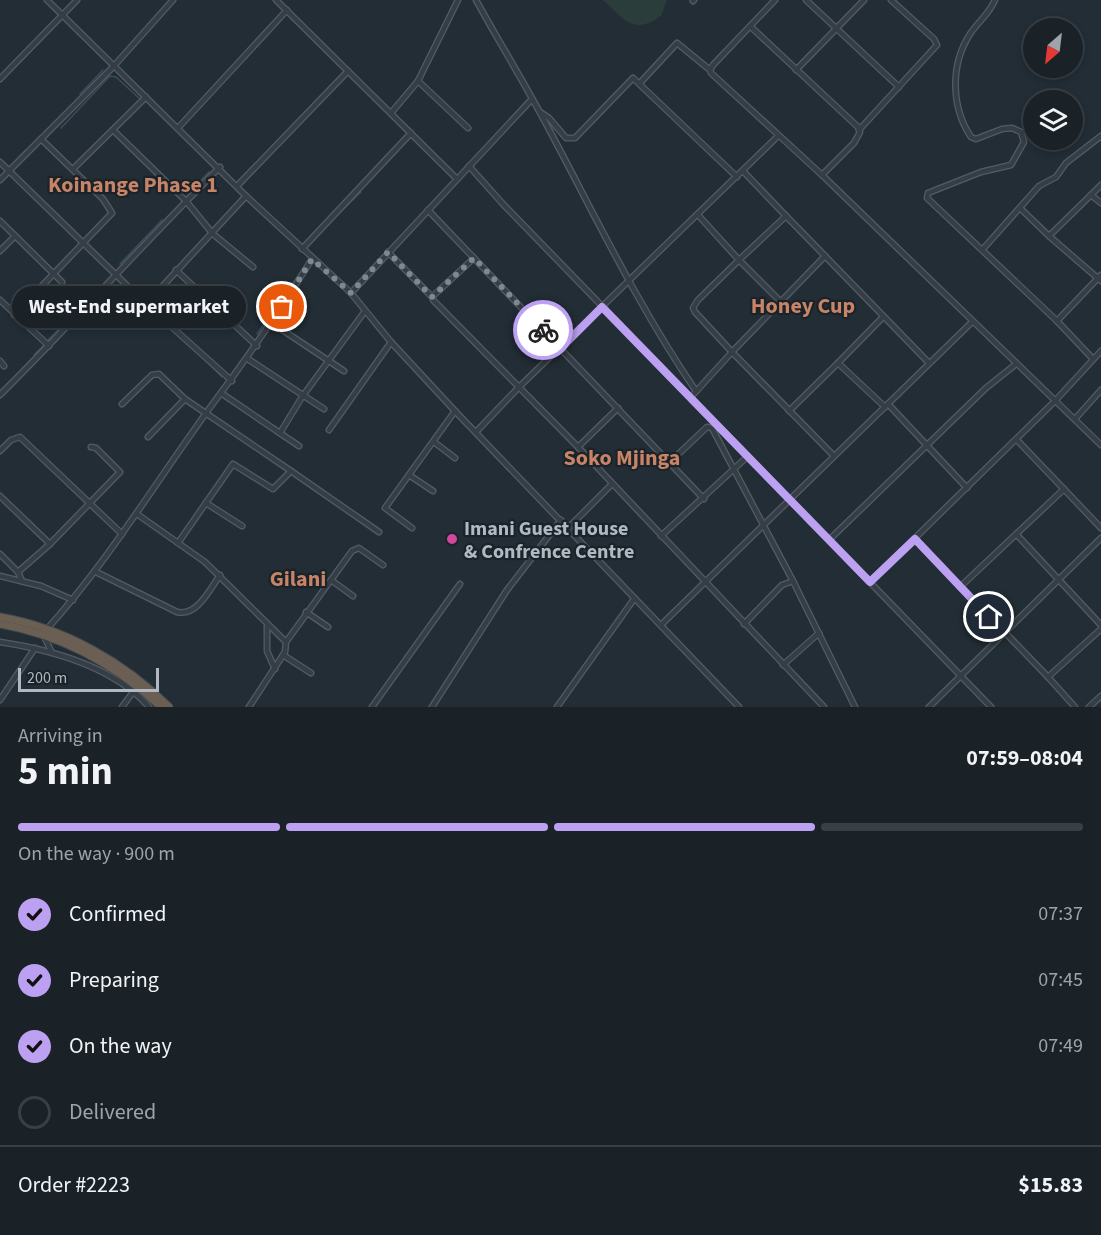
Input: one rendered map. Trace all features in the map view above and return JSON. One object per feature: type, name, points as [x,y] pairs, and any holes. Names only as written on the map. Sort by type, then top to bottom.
[{"type":"highway","points":[[3,617],[45,632],[120,665],[170,707]]},
{"type":"highway","points":[[0,624],[45,632],[122,674],[161,707]]},
{"type":"street","points":[[47,0],[113,67],[220,167],[246,196],[351,293],[391,342],[455,411],[739,707]]},
{"type":"street","points":[[0,79],[77,0]]},
{"type":"street","points":[[0,180],[113,67],[173,0]]},
{"type":"street","points":[[277,0],[457,178]]},
{"type":"street","points":[[391,113],[418,81],[458,0]]},
{"type":"street","points":[[476,0],[540,112],[629,282],[666,347],[696,391]]},
{"type":"street","points":[[710,70],[775,0]]},
{"type":"street","points":[[806,0],[898,87]]},
{"type":"street","points":[[796,70],[864,0]]},
{"type":"street","points":[[822,175],[854,143],[859,130],[937,45],[934,39],[891,0]]},
{"type":"street","points":[[995,0],[991,9],[971,33],[958,59],[956,103],[971,137],[976,139],[1002,129],[1017,130],[1023,136],[1020,151],[1011,165],[981,172],[926,195],[1058,321],[1093,359]]},
{"type":"street","points":[[178,128],[287,10]]},
{"type":"street","points":[[751,27],[859,130]]},
{"type":"street","points":[[640,83],[676,43],[710,70],[822,175],[1101,445]]},
{"type":"street","points":[[238,185],[348,71]]},
{"type":"street","points":[[540,112],[549,118],[566,138],[575,138],[633,78],[737,177]]},
{"type":"street","points":[[418,81],[468,128]]},
{"type":"street","points":[[73,169],[146,97]]},
{"type":"street","points":[[351,293],[532,99]]},
{"type":"street","points":[[114,131],[186,201],[213,234],[253,267]]},
{"type":"street","points":[[302,249],[411,133]]},
{"type":"street","points":[[476,432],[518,388],[699,216],[778,136]]},
{"type":"street","points":[[983,249],[1039,186],[1056,177],[1066,163],[1101,136]]},
{"type":"street","points":[[14,315],[112,213],[103,199],[41,139]]},
{"type":"street","points":[[0,162],[82,243],[232,381]]},
{"type":"street","points":[[469,166],[602,307],[991,707]]},
{"type":"street","points":[[0,395],[220,167]]},
{"type":"street","points":[[743,171],[929,363]]},
{"type":"street","points":[[1049,236],[1101,185]]},
{"type":"street","points":[[1091,195],[1101,203]]},
{"type":"street","points":[[147,304],[246,196]]},
{"type":"street","points":[[1020,208],[1049,236],[1100,278],[1058,321]]},
{"type":"street","points":[[428,210],[671,461],[704,499]]},
{"type":"street","points":[[699,216],[782,303]]},
{"type":"street","points":[[786,216],[698,300],[693,308],[732,352],[833,455]]},
{"type":"street","points":[[0,221],[62,282]]},
{"type":"street","points":[[0,251],[15,236]]},
{"type":"street","points":[[388,252],[578,447],[704,583],[824,707]]},
{"type":"street","points":[[691,397],[825,256]]},
{"type":"street","points":[[432,297],[474,258]]},
{"type":"street","points":[[51,651],[45,632],[96,572],[221,393],[248,359],[312,259]]},
{"type":"street","points":[[176,270],[257,345]]},
{"type":"street","points":[[0,300],[49,346]]},
{"type":"street","points":[[280,433],[302,397],[365,311]]},
{"type":"street","points":[[789,411],[883,317]]},
{"type":"street","points":[[661,626],[833,455],[887,406],[972,322]]},
{"type":"street","points":[[272,323],[344,370]]},
{"type":"street","points":[[329,430],[391,342]]},
{"type":"street","points":[[870,582],[1017,440],[1101,351]]},
{"type":"street","points":[[248,359],[324,410]]},
{"type":"street","points":[[838,363],[887,406],[967,488]]},
{"type":"street","points":[[829,540],[1016,364]]},
{"type":"street","points":[[122,404],[157,374],[185,399],[379,532]]},
{"type":"street","points":[[1075,419],[1101,390]]},
{"type":"street","points":[[221,393],[299,446]]},
{"type":"street","points":[[148,437],[185,399]]},
{"type":"street","points":[[578,447],[618,408]]},
{"type":"street","points":[[411,528],[386,508],[455,411]]},
{"type":"street","points":[[671,461],[707,427],[712,428],[732,470],[793,581],[855,707]]},
{"type":"street","points":[[0,451],[11,440],[20,437],[122,534]]},
{"type":"street","points":[[1017,440],[1101,528]]},
{"type":"street","points":[[434,442],[455,458]]},
{"type":"street","points":[[18,572],[50,544],[120,472],[96,448],[91,447]]},
{"type":"street","points":[[661,536],[704,499],[748,456]]},
{"type":"street","points":[[178,543],[233,464],[273,489],[291,471]]},
{"type":"street","points":[[409,475],[433,491]]},
{"type":"street","points":[[568,528],[612,484]]},
{"type":"street","points":[[960,587],[1064,489]]},
{"type":"street","points":[[0,496],[50,544]]},
{"type":"street","points":[[206,503],[242,526]]},
{"type":"street","points":[[137,514],[220,575],[285,642]]},
{"type":"street","points":[[432,707],[507,590],[561,520]]},
{"type":"street","points":[[1017,535],[1101,627],[1048,677]]},
{"type":"street","points":[[928,707],[1101,538]]},
{"type":"street","points":[[915,539],[1075,707]]},
{"type":"street","points":[[249,707],[283,655],[285,642],[355,549],[365,550],[383,565]]},
{"type":"street","points":[[0,554],[18,572],[22,581]]},
{"type":"street","points":[[96,572],[177,612],[186,613],[194,610],[220,575]]},
{"type":"street","points":[[0,576],[22,581],[73,600]]},
{"type":"street","points":[[331,580],[353,596]]},
{"type":"street","points":[[744,624],[782,585],[793,581]]},
{"type":"street","points":[[372,707],[460,584]]},
{"type":"street","points":[[557,707],[634,599]]},
{"type":"street","points":[[306,612],[328,627]]},
{"type":"street","points":[[267,625],[267,651],[275,669]]},
{"type":"street","points":[[783,665],[819,633]]},
{"type":"street","points":[[0,642],[51,651],[111,678],[133,692],[149,707]]},
{"type":"street","points":[[0,700],[35,648]]},
{"type":"street","points":[[283,655],[311,673]]},
{"type":"street","points":[[122,707],[133,692]]},
{"type":"street","points":[[1089,707],[1101,696]]},
{"type":"green space","points":[[603,0],[667,0],[661,16],[643,25],[636,25],[623,19]]},
{"type":"waterway","points":[[80,94],[103,70]]},
{"type":"waterway","points":[[61,128],[110,76],[116,77],[140,99]]},
{"type":"waterway","points":[[19,157],[26,150]]},
{"type":"waterway","points":[[187,194],[209,172]]},
{"type":"waterway","points":[[336,216],[361,192]]},
{"type":"waterway","points":[[120,264],[162,220]]},
{"type":"waterway","points":[[257,334],[303,269]]},
{"type":"waterway","points":[[47,341],[93,295]]},
{"type":"waterway","points":[[34,355],[44,345]]},
{"type":"waterway","points":[[205,360],[222,377]]},
{"type":"waterway","points":[[0,391],[8,383]]},
{"type":"waterway","points":[[245,469],[267,483]]},
{"type":"waterway","points":[[622,497],[641,518]]},
{"type":"way so far","points":[[282,307],[312,259],[351,293],[388,252],[432,297],[474,258],[543,330]]},
{"type":"place","name":"West-End supermarket","points":[[282,307]]},
{"type":"place","name":"Imani Guest House & Confrence Centre","points":[[452,539]]},
{"type":"district","name":"Koinange Phase 1","points":[[133,184]]},
{"type":"district","name":"Honey Cup","points":[[803,305]]},
{"type":"district","name":"Soko Mjinga","points":[[622,457]]},
{"type":"district","name":"Gilani","points":[[298,578]]},
{"type":"route","points":[[543,330],[561,348],[602,307],[870,582],[915,539],[989,617]]}]
